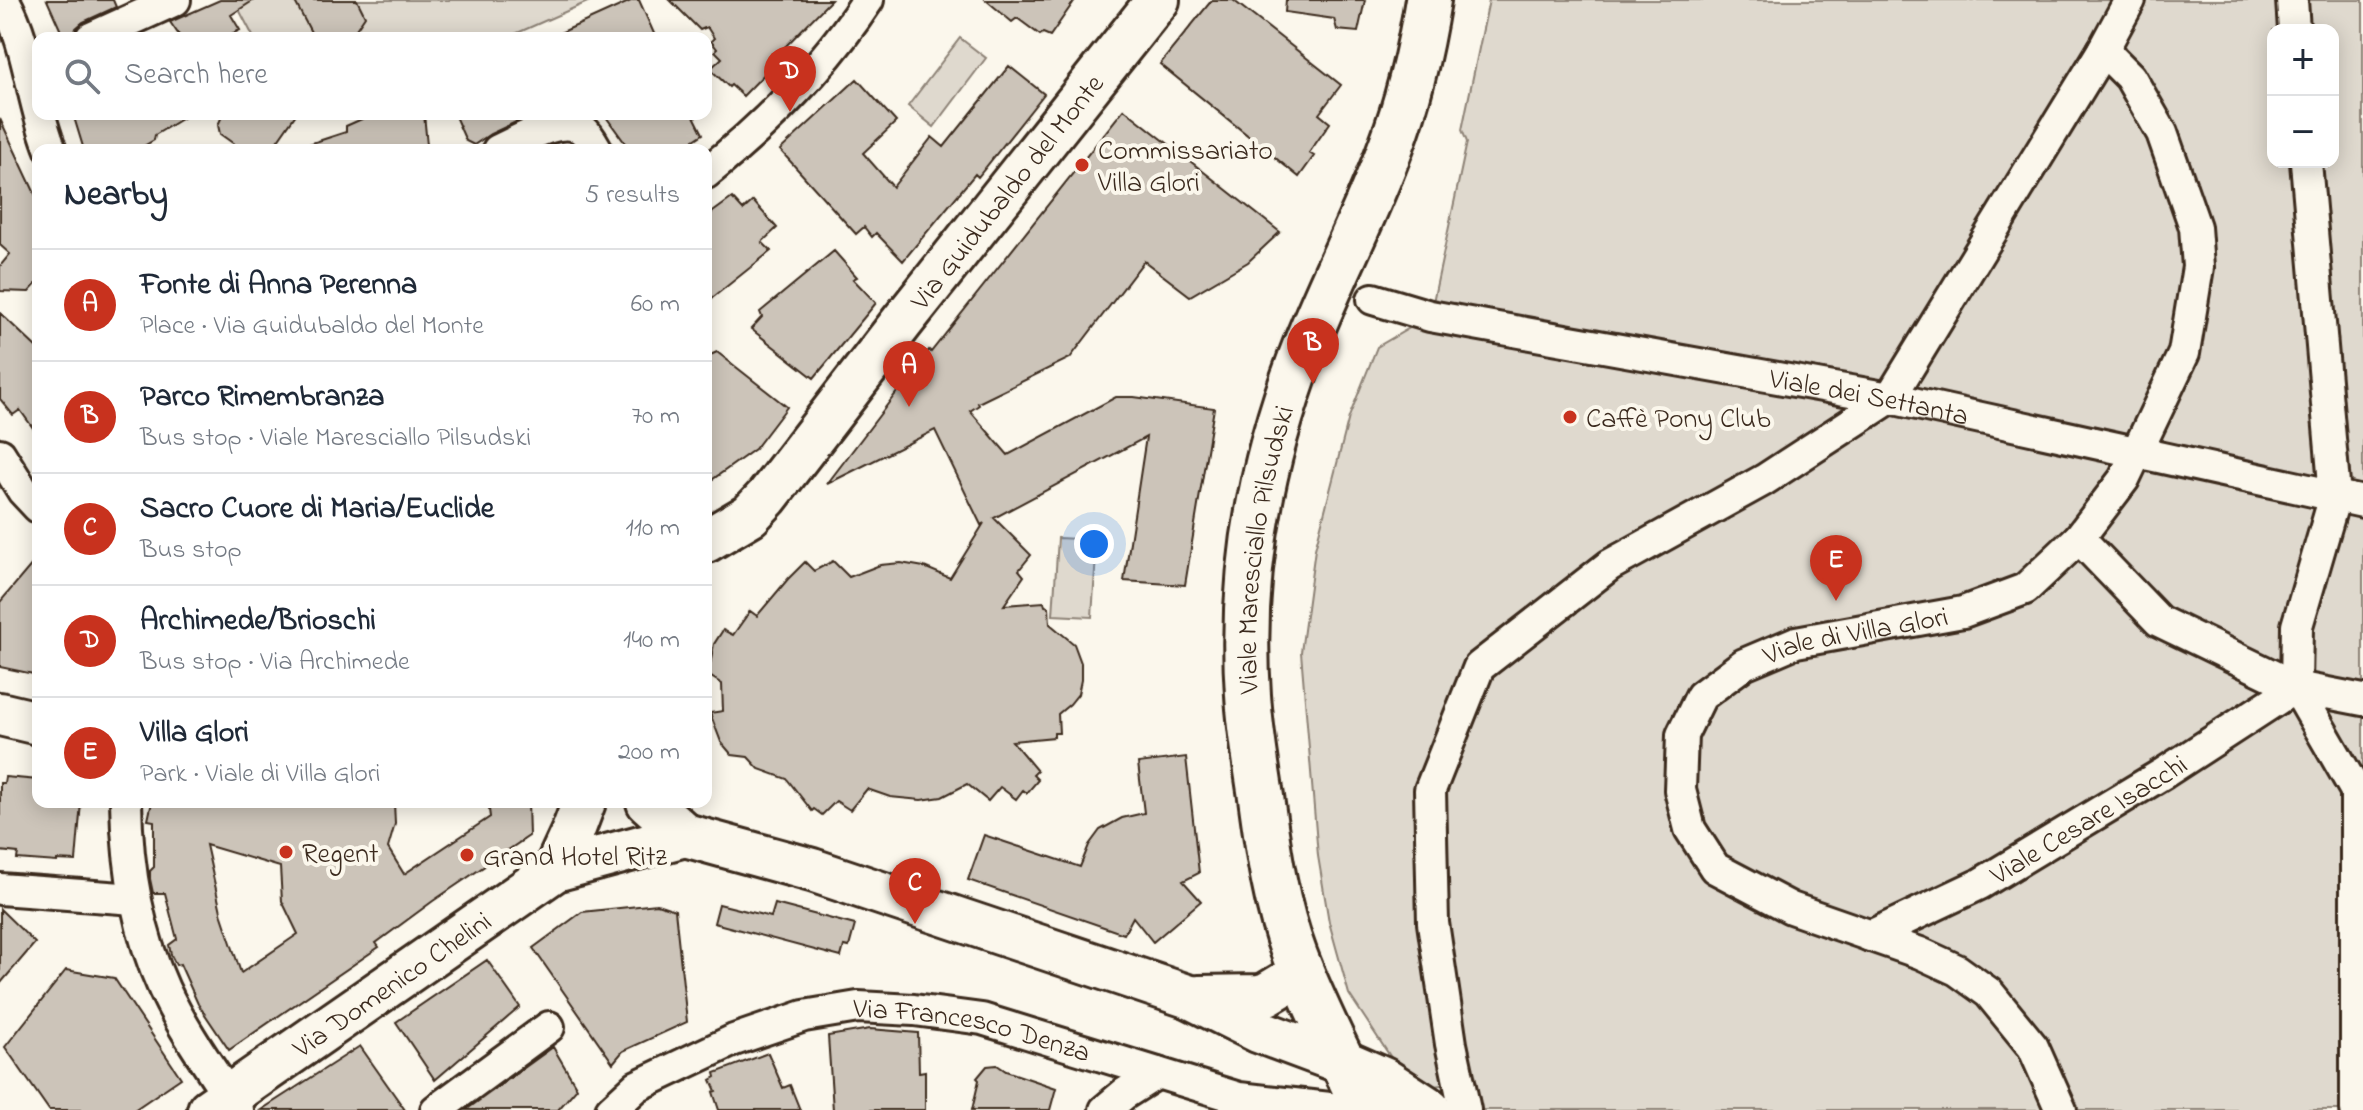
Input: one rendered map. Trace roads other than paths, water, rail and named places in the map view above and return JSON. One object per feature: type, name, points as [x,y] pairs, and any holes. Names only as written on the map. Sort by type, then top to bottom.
[{"type":"main road","name":"Viale Maresciallo Pilsudski","points":[[1365,1110],[1302,973],[1287,933],[1270,858],[1251,726],[1246,619],[1253,546],[1264,484],[1282,414],[1328,289],[1391,147],[1414,76],[1428,0]]},
{"type":"main road","points":[[1344,1063],[1383,1080],[1412,1108]]},
{"type":"street","points":[[4,0],[32,62]]},
{"type":"street","points":[[104,32],[175,0]]},
{"type":"street","points":[[712,168],[808,76],[868,0]]},
{"type":"street","name":"Via Guidubaldo del Monte","points":[[712,537],[750,515],[767,497],[1158,0]]},
{"type":"street","points":[[1465,1110],[1433,923],[1430,790],[1479,667],[1610,565],[1764,480],[1890,398],[2103,50],[2130,0]]},
{"type":"street","points":[[2292,0],[2294,24]]},
{"type":"street","name":"Viale di Villa Glori","points":[[2061,1110],[2033,1047],[1989,993],[1957,970],[1920,953],[1791,908],[1715,868],[1690,829],[1680,790],[1682,735],[1701,696],[1744,664],[1796,642],[1963,612],[2025,589],[2079,538],[2124,479],[2184,353],[2198,267],[2195,227],[2162,133],[2130,77],[2103,50]]},
{"type":"street","points":[[41,120],[49,144]]},
{"type":"street","points":[[512,144],[552,126],[567,124],[582,129],[593,144]]},
{"type":"street","points":[[2307,168],[2349,499],[2297,626],[2296,687],[2356,791],[2356,1110]]},
{"type":"street","name":"Viale dei Settanta","points":[[1373,299],[1430,316],[1890,398],[2349,499]]},
{"type":"street","points":[[0,454],[32,501]]},
{"type":"street","points":[[2079,538],[2159,621],[2296,687],[2363,700]]},
{"type":"street","name":"Viale Cesare Isacchi","points":[[1870,936],[1980,884],[2164,773],[2296,687]]},
{"type":"street","points":[[0,714],[32,722]]},
{"type":"street","points":[[126,808],[135,899],[148,945],[164,988],[225,1105]]},
{"type":"street","points":[[555,870],[581,808]]},
{"type":"street","points":[[655,808],[685,835],[812,870],[1190,997],[1258,1031],[1344,1063]]},
{"type":"street","points":[[555,870],[685,835]]},
{"type":"street","name":"Via Domenico Chelini","points":[[225,1105],[555,870]]},
{"type":"street","points":[[0,889],[135,899]]},
{"type":"street","points":[[1190,997],[1260,996],[1302,973]]},
{"type":"street","name":"Via Francesco Denza","points":[[611,1110],[637,1086],[734,1040],[804,1016],[849,1007],[899,1009],[982,1019],[1251,1104],[1348,1110]]},
{"type":"street","points":[[436,1110],[549,1027]]},
{"type":"street","points":[[1105,1110],[1157,1073]]},
{"type":"place","name":"Archimede/Brioschi","points":[[790,112]]},
{"type":"place","name":"Commissariato Villa Glori","points":[[1082,165]]},
{"type":"place","name":"Parco Rimembranza","points":[[1313,384]]},
{"type":"place","name":"Fonte di Anna Perenna","points":[[909,407]]},
{"type":"place","name":"Caffè Pony Club","points":[[1570,417]]},
{"type":"place","name":"Villa Glori","points":[[1836,601]]},
{"type":"place","name":"Regent","points":[[286,852]]},
{"type":"place","name":"Grand Hotel Ritz","points":[[467,855]]},
{"type":"place","name":"Sacro Cuore di Maria/Euclide","points":[[915,924]]}]
